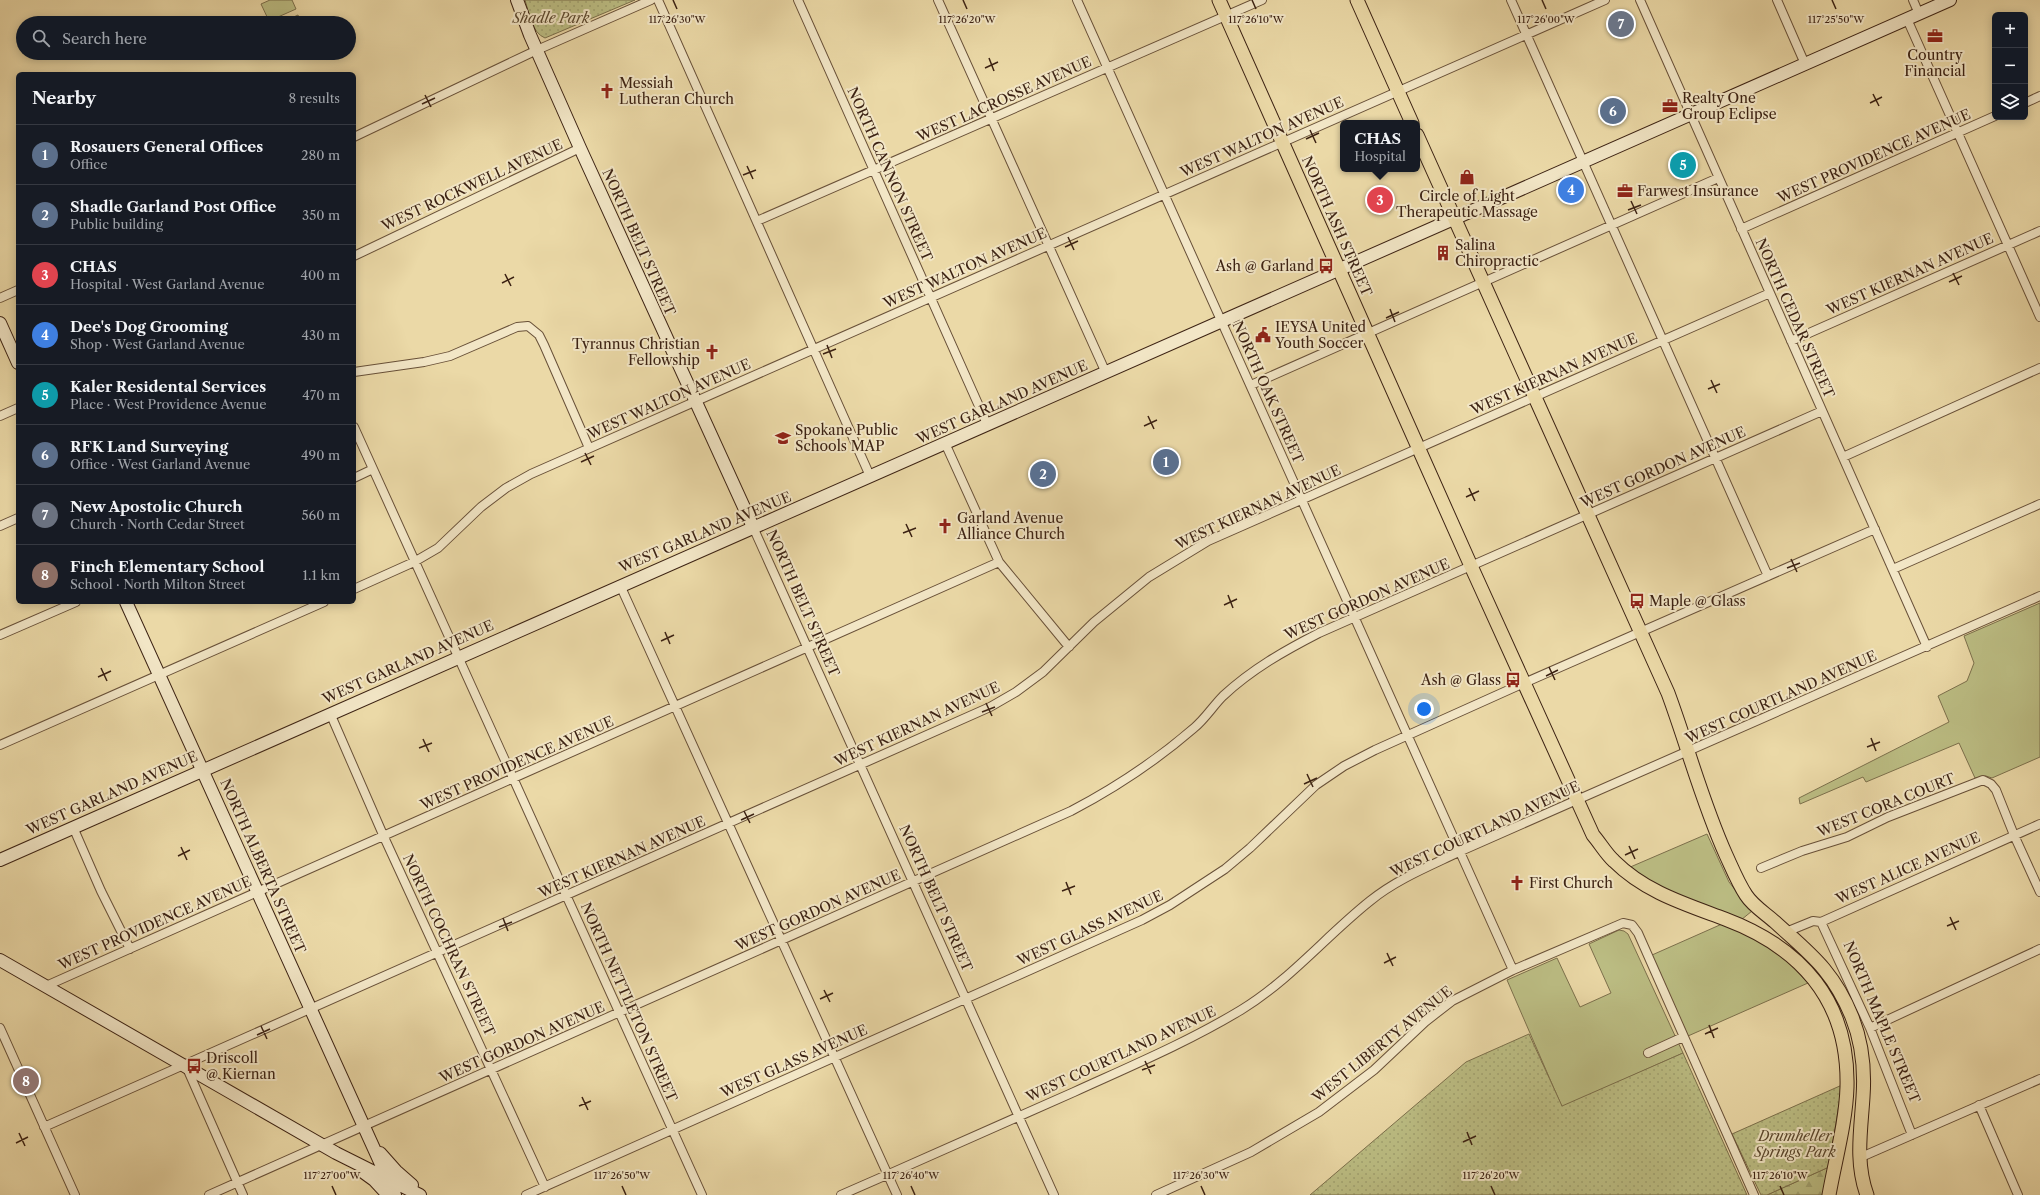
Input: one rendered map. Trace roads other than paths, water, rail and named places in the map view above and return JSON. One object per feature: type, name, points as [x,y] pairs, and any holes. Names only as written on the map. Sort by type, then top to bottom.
[{"type":"main road","name":"NORTH ASH STREET","points":[[1219,0],[1418,448],[1593,835],[1613,860],[1636,881],[1671,900],[1762,935],[1796,959],[1820,988],[1832,1009],[1841,1033],[1847,1076],[1845,1103],[1829,1195]]},
{"type":"main road","points":[[1357,0],[1411,120]]},
{"type":"main road","points":[[1420,141],[1536,396],[1668,693],[1690,752],[1711,823],[1739,882],[1754,904],[1811,953],[1834,981],[1844,999],[1856,1028],[1861,1048],[1864,1080],[1859,1158],[1867,1195]]},
{"type":"street","name":"NORTH BELT STREET","points":[[518,0],[537,50],[580,148],[808,648],[1054,1195]]},
{"type":"street","points":[[356,135],[537,50],[651,0]]},
{"type":"street","points":[[658,0],[815,349],[870,476]]},
{"type":"street","name":"NORTH CANNON STREET","points":[[798,0],[987,424]]},
{"type":"street","points":[[938,0],[1106,373]]},
{"type":"street","name":"NORTH OAK STREET","points":[[1077,0],[1409,734],[1513,970]]},
{"type":"street","name":"WEST LACROSSE AVENUE","points":[[757,221],[1262,0]]},
{"type":"street","points":[[1511,0],[1768,576]]},
{"type":"street","name":"WEST WALTON AVENUE","points":[[356,588],[414,562],[438,548],[481,507],[506,488],[531,474],[1605,0]]},
{"type":"street","name":"NORTH CEDAR STREET","points":[[1640,0],[1927,646]]},
{"type":"street","points":[[1777,0],[1806,64]]},
{"type":"street","points":[[1913,0],[1919,14]]},
{"type":"street","name":"WEST GARLAND AVENUE","points":[[0,860],[202,769],[1222,322],[1950,0]]},
{"type":"street","points":[[1907,19],[1959,132],[2040,317]]},
{"type":"street","points":[[2028,102],[2040,96]]},
{"type":"street","name":"WEST PROVIDENCE AVENUE","points":[[1741,229],[1992,117]]},
{"type":"street","name":"WEST ROCKWELL AVENUE","points":[[356,255],[580,148]]},
{"type":"street","points":[[1251,385],[1718,178]]},
{"type":"street","name":"WEST KIERNAN AVENUE","points":[[1791,341],[2040,231]]},
{"type":"street","points":[[0,298],[16,291]]},
{"type":"street","name":"WEST KIERNAN AVENUE","points":[[44,1127],[729,824],[1003,699],[1043,672],[1094,622],[1149,577],[1208,541],[1770,293]]},
{"type":"street","points":[[0,323],[16,359]]},
{"type":"street","points":[[356,372],[437,359],[464,351],[517,327],[523,326],[531,328],[539,335],[544,345],[589,448]]},
{"type":"street","points":[[1843,456],[2040,368]]},
{"type":"street","points":[[0,416],[16,409]]},
{"type":"street","name":"WEST GORDON AVENUE","points":[[209,1195],[913,882],[1096,798],[1125,780],[1196,727],[1222,697],[1250,673],[1281,652],[1319,633],[1822,411]]},
{"type":"street","name":"NORTH NETTLETON STREET","points":[[356,431],[702,1195]]},
{"type":"street","points":[[945,443],[999,562],[1069,647]]},
{"type":"street","points":[[356,477],[373,469]]},
{"type":"street","points":[[1893,569],[2040,504]]},
{"type":"street","points":[[0,526],[16,519]]},
{"type":"street","name":"WEST GLASS AVENUE","points":[[526,1195],[1142,920],[1170,905],[1230,865],[1316,785],[1344,766],[1409,734],[1875,529]]},
{"type":"street","name":"WEST PROVIDENCE AVENUE","points":[[46,986],[384,837],[999,562]]},
{"type":"street","points":[[620,585],[897,1195]]},
{"type":"street","name":"WEST COURTLAND AVENUE","points":[[841,1195],[1152,1057],[1213,1026],[1244,1008],[1278,984],[1372,899],[1401,880],[1461,851],[1690,752],[2040,596]]},
{"type":"street","points":[[0,635],[71,604]]},
{"type":"street","name":"NORTH ALBERTA STREET","points":[[127,604],[395,1195]]},
{"type":"street","points":[[0,745],[319,604]]},
{"type":"street","name":"NORTH COCHRAN STREET","points":[[330,713],[384,837],[545,1187]]},
{"type":"street","name":"WEST CORA COURT","points":[[1761,868],[1802,851],[1847,837],[1888,817],[1983,780],[1991,784],[1996,790],[2014,835]]},
{"type":"street","name":"WEST ALICE AVENUE","points":[[1786,932],[1813,921],[1821,922],[2040,824]]},
{"type":"street","points":[[73,827],[101,891],[130,949]]},
{"type":"street","points":[[2014,835],[2040,892]]},
{"type":"street","name":"NORTH MAPLE STREET","points":[[1821,922],[1870,1028],[1912,1135]]},
{"type":"street","name":"WEST LIBERTY AVENUE","points":[[1156,1195],[1251,1152],[1319,1112],[1368,1074],[1425,1022],[1452,1001],[1513,970],[1617,925],[1629,924],[1638,933],[1683,1037]]},
{"type":"street","points":[[1870,1028],[2040,949]]},
{"type":"street","points":[[2,964],[46,986],[336,1153],[420,1195]]},
{"type":"street","points":[[0,1028],[74,1195]]},
{"type":"street","points":[[1648,1053],[1683,1037],[1754,1195]]},
{"type":"street","points":[[185,1065],[243,1195]]},
{"type":"street","points":[[1859,1158],[2040,1079]]},
{"type":"street","points":[[1979,1105],[2018,1195]]},
{"type":"street","name":"NORTH ALBERTA STREET","points":[[371,1142],[396,1172],[424,1195]]},
{"type":"street","points":[[336,1153],[374,1180],[388,1195]]},
{"type":"place","name":"New Apostolic Church","points":[[1621,24]]},
{"type":"place","name":"Country Financial","points":[[1935,36]]},
{"type":"place","name":"Messiah Lutheran Church","points":[[607,91]]},
{"type":"place","name":"Realty One Group Eclipse","points":[[1670,106]]},
{"type":"place","name":"RFK Land Surveying","points":[[1613,111]]},
{"type":"place","name":"Kaler Residental Services","points":[[1683,165]]},
{"type":"place","name":"Circle of Light Therapeutic Massage","points":[[1467,177]]},
{"type":"place","name":"Dee's Dog Grooming","points":[[1571,190]]},
{"type":"place","name":"Farwest Insurance","points":[[1625,191]]},
{"type":"place","name":"CHAS","points":[[1380,200]]},
{"type":"place","name":"Salina Chiropractic","points":[[1443,253]]},
{"type":"place","name":"Ash @ Garland","points":[[1326,266]]},
{"type":"place","name":"IEYSA United Youth Soccer","points":[[1263,335]]},
{"type":"place","name":"Tyrannus Christian Fellowship","points":[[712,352]]},
{"type":"place","name":"Spokane Public Schools MAP","points":[[783,438]]},
{"type":"place","name":"Rosauers General Offices","points":[[1166,462]]},
{"type":"place","name":"Shadle Garland Post Office","points":[[1043,474]]},
{"type":"place","name":"Garland Avenue Alliance Church","points":[[945,526]]},
{"type":"place","name":"Maple @ Glass","points":[[1637,601]]},
{"type":"place","name":"Ash @ Glass","points":[[1513,680]]},
{"type":"place","name":"First Church","points":[[1517,883]]},
{"type":"place","name":"Driscoll @ Kiernan","points":[[194,1066]]},
{"type":"place","name":"Finch Elementary School","points":[[26,1081]]},
{"type":"park label","name":"Shadle Park","points":[[551,18]]},
{"type":"park label","name":"Drumheller Springs Park","points":[[1795,1144]]}]
